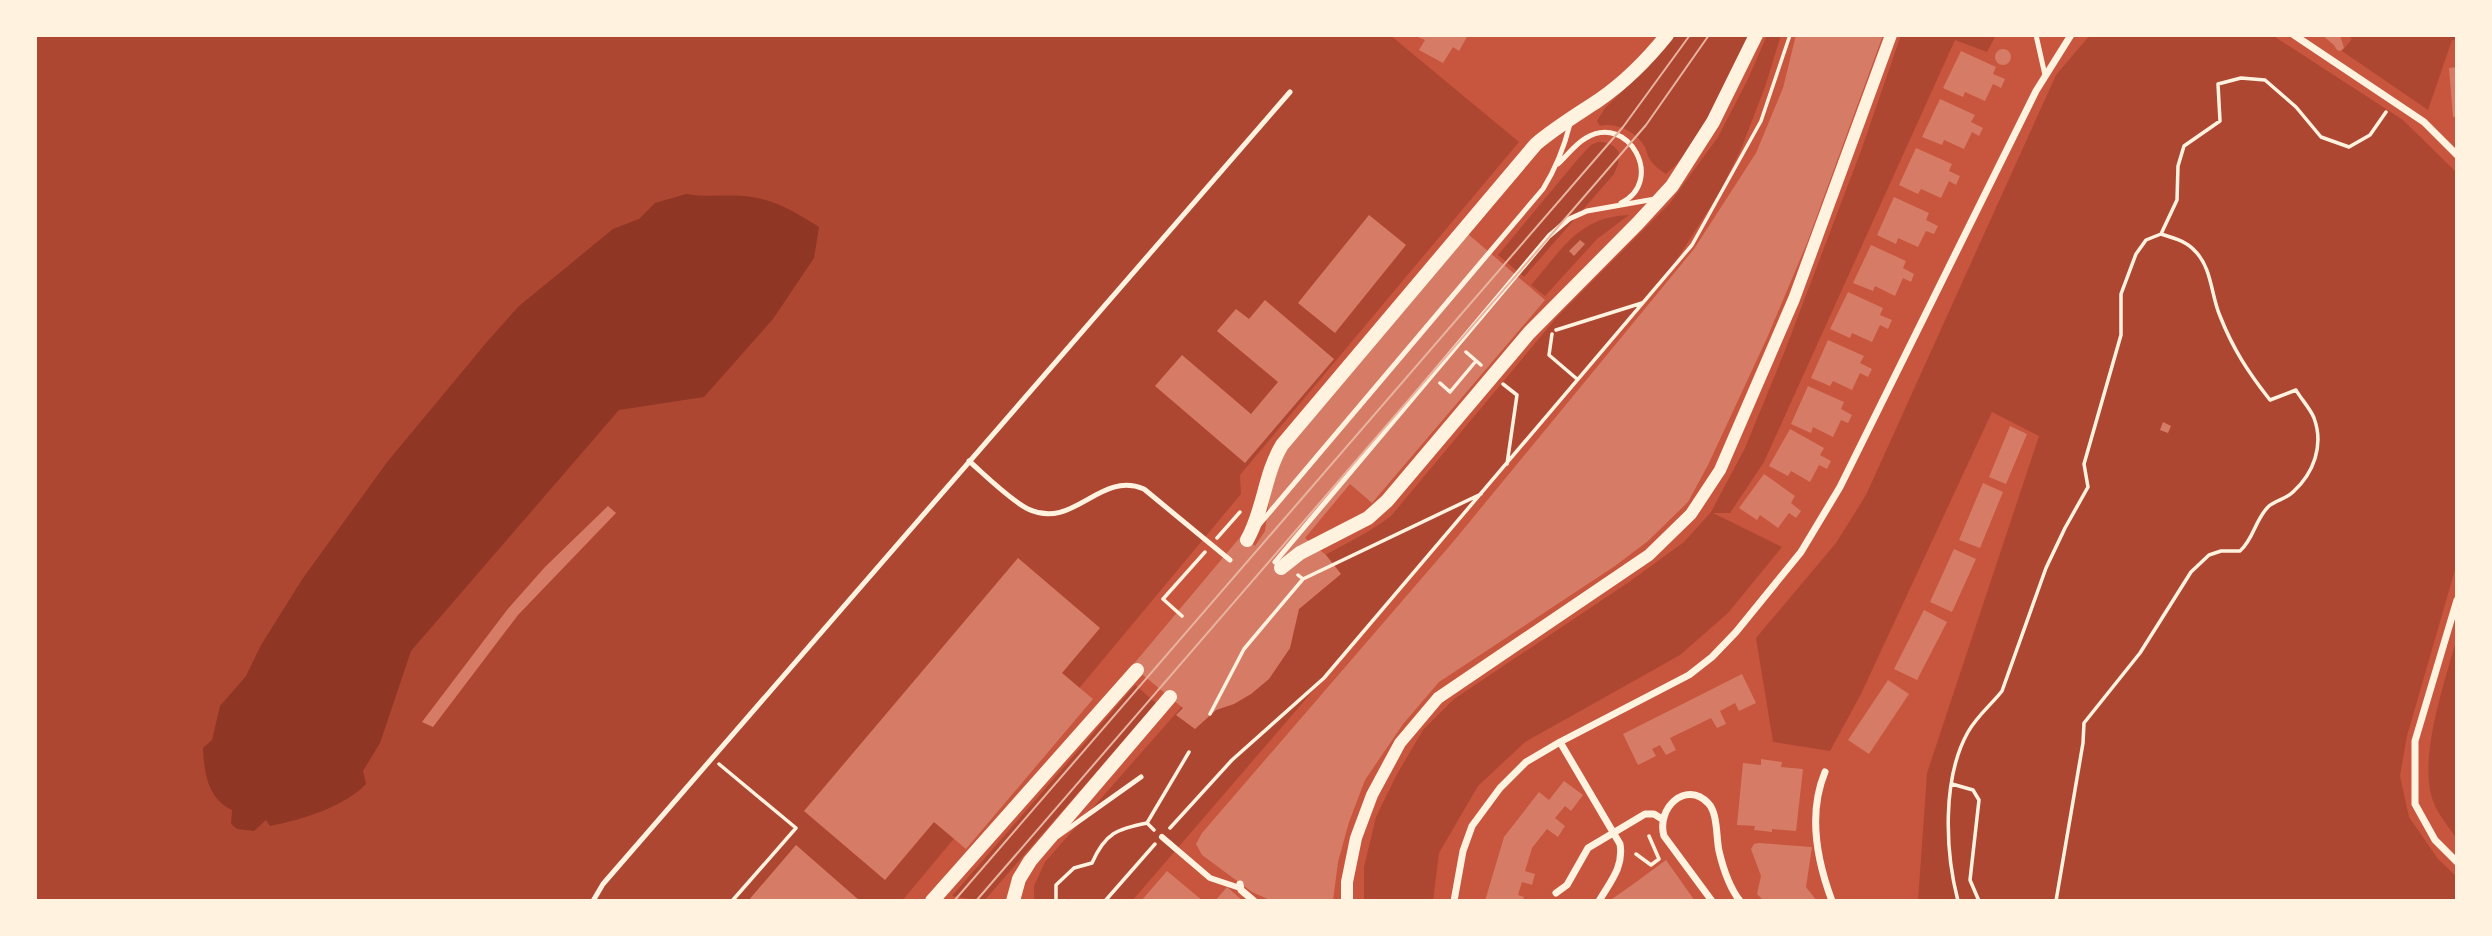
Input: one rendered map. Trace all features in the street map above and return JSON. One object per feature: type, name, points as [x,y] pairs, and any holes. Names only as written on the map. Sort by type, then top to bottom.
[{"type":"main road","points":[[1244,534],[1260,511],[1267,475],[1282,445],[1536,144],[1625,79],[1650,56],[1667,35]]},
{"type":"main road","points":[[1284,568],[1300,553],[1368,518],[1387,502],[1529,333],[1664,194],[1713,122],[1756,35]]},
{"type":"main road","points":[[932,901],[1137,670]]},
{"type":"main road","points":[[1013,901],[1022,873],[1041,848],[1170,697]]},
{"type":"street","points":[[1347,901],[1347,882],[1356,838],[1372,795],[1399,743],[1438,698],[1649,555],[1691,514],[1720,470],[1794,299],[1891,35]]},
{"type":"street","points":[[1454,901],[1463,852],[1472,825],[1500,788],[1527,762],[1560,742],[1697,669],[1736,632],[1801,552],[1840,486],[2045,75],[2071,35]]},
{"type":"street","points":[[2294,35],[2424,122],[2457,155]]},
{"type":"street","points":[[2457,600],[2415,741],[2415,804],[2435,839],[2457,862]]},
{"type":"street","points":[[1560,742],[1620,844],[1620,866],[1599,901]]},
{"type":"street","points":[[1825,772],[1818,788],[1815,820],[1822,876],[1832,901]]},
{"type":"street","points":[[1713,901],[1664,836],[1662,819],[1670,804],[1685,796],[1700,797],[1712,807],[1725,870],[1740,901]]},
{"type":"street","points":[[1556,893],[1567,885],[1588,848],[1645,814],[1654,814],[1662,819]]},
{"type":"street","points":[[1162,837],[1210,878],[1240,886],[1254,901]]},
{"type":"lane","points":[[2036,35],[2045,75]]},
{"type":"lane","points":[[593,901],[604,884],[712,758],[1290,92]]},
{"type":"lane","points":[[1556,167],[1566,143],[1571,118]]},
{"type":"lane","points":[[1244,534],[1535,198],[1556,167],[1586,137],[1611,133],[1623,137],[1633,145],[1640,156],[1640,182],[1626,201],[1616,206]]},
{"type":"lane","points":[[1284,568],[1549,236],[1569,219],[1587,211],[1654,200],[1664,194]]},
{"type":"lane","points":[[969,461],[1028,509],[1051,515],[1068,511],[1105,489],[1124,484],[1135,485],[1144,489],[1230,561]]},
{"type":"lane","points":[[1041,848],[1141,777]]},
{"type":"path","points":[[1105,901],[1232,760],[1324,678],[1692,245],[1761,121],[1790,35]]},
{"type":"path","points":[[2161,234],[2177,200],[2178,166],[2184,146],[2220,121],[2218,84],[2241,78],[2265,80],[2296,107],[2321,136],[2348,147],[2370,135],[2394,101]]},
{"type":"path","points":[[1958,901],[1948,819],[1957,757],[1968,732],[2001,691],[2046,568],[2088,486],[2084,464],[2121,335],[2121,294],[2136,254],[2146,240],[2161,234],[2179,239],[2195,251],[2206,267],[2213,300],[2244,368],[2270,400],[2296,390],[2313,417],[2318,438],[2315,460],[2305,480],[2290,495],[2270,505],[2259,519],[2247,545],[2239,551],[2221,551],[2210,555],[2190,572],[2140,653],[2084,723],[2083,743],[2056,901]]},
{"type":"path","points":[[1578,380],[1549,355],[1552,331],[1643,302]]},
{"type":"path","points":[[1461,348],[1486,369]]},
{"type":"path","points":[[1450,391],[1476,361]]},
{"type":"path","points":[[1496,378],[1517,395],[1507,464]]},
{"type":"path","points":[[1210,714],[1244,649],[1303,579],[1483,493]]},
{"type":"path","points":[[1240,512],[1233,520],[1244,534]]},
{"type":"path","points":[[1182,616],[1163,600],[1201,556]]},
{"type":"path","points":[[1284,568],[1303,579]]},
{"type":"path","points":[[1056,901],[1056,885],[1074,868],[1092,863],[1105,840],[1113,832],[1147,823],[1189,752]]},
{"type":"path","points":[[712,758],[796,828],[732,901]]},
{"type":"path","points":[[1952,784],[1973,790],[1979,800],[1970,880],[1979,901]]},
{"type":"path","points":[[1147,823],[1162,837]]},
{"type":"path","points":[[1636,854],[1651,865],[1659,859],[1649,836]]},
{"type":"shaded area","points":[[35,35],[1390,35],[1519,142],[1240,475],[1241,494],[902,901],[35,901]]},
{"type":"shaded area","points":[[1674,35],[1749,35],[1702,129],[1666,174],[1652,163],[1645,147],[1631,133],[1613,125],[1600,126],[1597,121],[1605,108]]},
{"type":"shaded area","points":[[1767,35],[1781,35],[1765,87],[1741,149],[1720,192],[1674,264],[1324,678],[1132,901],[1034,901],[1034,886],[1045,862],[1304,568],[1391,516],[1557,317],[1670,203],[1718,137]]},
{"type":"shaded area","points":[[1901,35],[1996,35],[1987,52],[1955,40],[1764,462],[1730,513],[1713,513],[1782,547],[1728,613],[1680,655],[1525,742],[1478,786],[1439,853],[1433,901],[1364,901],[1364,867],[1376,817],[1423,730],[1454,699],[1684,542],[1711,512],[1745,448],[1784,353],[1862,148]]},
{"type":"shaded area","points":[[2090,35],[2272,35],[2403,120],[2457,173],[2457,563],[2407,736],[2400,776],[2409,817],[2438,859],[2457,877],[2457,901],[1918,901],[1927,773],[2039,436],[1992,412],[1861,694],[1830,751],[1773,742],[1756,638],[1836,543],[1866,495],[2056,75]]},
{"type":"shaded area","points":[[2348,35],[2457,35],[2457,39],[2452,40],[2428,110],[2342,51],[2352,39]]},
{"type":"shaded area","points":[[1598,142],[1610,144],[1619,152],[1614,174],[1524,277],[1498,255],[1578,159],[1591,145]]},
{"type":"shaded area","points":[[686,194],[758,198],[782,206],[819,227],[814,258],[773,319],[704,397],[619,410],[411,651],[380,743],[363,771],[366,784],[334,806],[308,816],[270,826],[266,820],[254,831],[237,829],[231,824],[232,810],[217,799],[209,784],[203,748],[212,740],[220,706],[246,676],[261,645],[303,578],[388,461],[519,306],[613,229],[639,219],[655,203]]},
{"type":"shaded area","points":[[1629,215],[1597,239],[1545,296],[1531,285],[1562,248],[1584,229],[1611,217]]},
{"type":"shaded area","points":[[2457,638],[2457,839],[2432,798],[2429,761],[2440,696]]},
{"type":"shaded area","points":[[1135,685],[1156,703],[984,901],[952,896]]},
{"type":"building","points":[[1413,35],[1468,35],[1459,51],[1453,47],[1443,63],[1419,50],[1425,40]]},
{"type":"building","points":[[1796,35],[1883,35],[1807,243],[1767,338],[1688,502],[1648,541],[1615,566],[1439,682],[1403,724],[1365,780],[1338,862],[1333,901],[1272,901],[1252,892],[1202,855],[1196,844],[1202,833],[1453,542],[1694,249],[1756,153],[1783,88]]},
{"type":"building","points":[[2322,35],[2340,35],[2344,48],[2337,50]]},
{"type":"building","points":[[2000,49],[2006,49],[2011,57],[2009,63],[2000,65],[1995,60],[1995,54]]},
{"type":"building","points":[[1961,51],[1996,67],[1993,74],[2005,79],[2001,88],[1993,84],[1985,101],[1965,92],[1963,97],[1943,88]]},
{"type":"building","points":[[2457,67],[2457,116],[2453,117],[2449,68]]},
{"type":"building","points":[[1940,99],[1975,115],[1971,122],[1983,128],[1979,136],[1972,132],[1964,149],[1944,140],[1942,145],[1922,137]]},
{"type":"building","points":[[1916,148],[1952,164],[1949,171],[1960,176],[1956,185],[1949,181],[1941,198],[1921,189],[1918,194],[1899,185]]},
{"type":"building","points":[[1894,197],[1929,213],[1926,220],[1938,226],[1934,234],[1926,231],[1918,247],[1898,238],[1896,244],[1877,235]]},
{"type":"building","points":[[1369,215],[1406,245],[1335,333],[1298,303]]},
{"type":"building","points":[[1468,234],[1545,300],[1372,503],[1350,484],[1305,538],[1326,555],[1341,574],[1299,609],[1290,648],[1269,679],[1234,704],[1216,710],[1195,729],[1176,715],[1183,708],[1132,666],[1242,535],[1255,546],[1265,531],[1272,481],[1284,454]]},
{"type":"building","points":[[1580,240],[1585,244],[1574,256],[1569,251]]},
{"type":"building","points":[[1871,245],[1906,261],[1903,268],[1914,274],[1911,282],[1903,278],[1895,296],[1875,286],[1873,291],[1853,283]]},
{"type":"building","points":[[1848,292],[1883,308],[1880,315],[1892,320],[1888,329],[1880,325],[1872,342],[1852,333],[1850,338],[1830,329]]},
{"type":"building","points":[[1265,300],[1334,359],[1245,463],[1155,386],[1182,355],[1251,414],[1278,382],[1217,331],[1236,309],[1249,319]]},
{"type":"building","points":[[1828,340],[1864,356],[1860,363],[1872,369],[1868,377],[1860,373],[1852,390],[1833,381],[1830,386],[1811,378]]},
{"type":"building","points":[[1808,386],[1844,402],[1841,409],[1852,415],[1848,423],[1841,420],[1833,437],[1813,427],[1811,433],[1791,424]]},
{"type":"building","points":[[2163,422],[2171,426],[2168,433],[2160,430]]},
{"type":"building","points":[[2010,426],[2027,434],[2006,484],[1989,477]]},
{"type":"building","points":[[1790,429],[1824,448],[1820,455],[1831,461],[1827,469],[1819,465],[1810,482],[1791,471],[1788,476],[1769,466]]},
{"type":"building","points":[[1764,474],[1795,496],[1791,503],[1801,511],[1796,518],[1789,513],[1778,528],[1760,515],[1757,520],[1739,508]]},
{"type":"building","points":[[1983,483],[2003,492],[1980,548],[1959,540]]},
{"type":"building","points":[[608,506],[616,513],[518,615],[433,727],[422,722],[507,610],[545,567]]},
{"type":"building","points":[[1954,549],[1976,559],[1952,612],[1930,602]]},
{"type":"building","points":[[1018,558],[1100,628],[1062,673],[1093,699],[966,849],[934,822],[885,880],[804,811]]},
{"type":"building","points":[[1924,610],[1947,622],[1917,680],[1894,669]]},
{"type":"building","points":[[1742,674],[1756,703],[1739,711],[1735,703],[1720,711],[1726,724],[1717,728],[1711,718],[1670,738],[1676,750],[1666,755],[1660,745],[1652,749],[1656,756],[1638,765],[1623,734]]},
{"type":"building","points":[[1888,680],[1909,694],[1869,754],[1848,740]]},
{"type":"building","points":[[1761,759],[1782,762],[1781,767],[1803,769],[1796,831],[1772,829],[1772,832],[1754,830],[1755,826],[1737,825],[1743,763],[1761,765]]},
{"type":"building","points":[[1564,781],[1583,795],[1571,811],[1565,806],[1555,818],[1565,826],[1558,837],[1547,829],[1532,848],[1525,871],[1535,874],[1532,885],[1522,882],[1518,895],[1524,897],[1523,901],[1485,901],[1504,837],[1539,792],[1549,800]]},
{"type":"building","points":[[1754,844],[1812,847],[1806,887],[1817,901],[1764,901],[1757,894],[1761,876],[1751,849]]},
{"type":"building","points":[[796,845],[860,901],[748,901]]},
{"type":"building","points":[[1666,860],[1695,901],[1609,901],[1632,885]]},
{"type":"building","points":[[1167,871],[1203,901],[1141,901]]},
{"type":"building","points":[[1227,887],[1243,901],[1215,901]]},
{"type":"tram line","points":[[954,901],[1623,127],[1690,35]]},
{"type":"tram line","points":[[976,901],[1646,125],[1709,35]]}]
